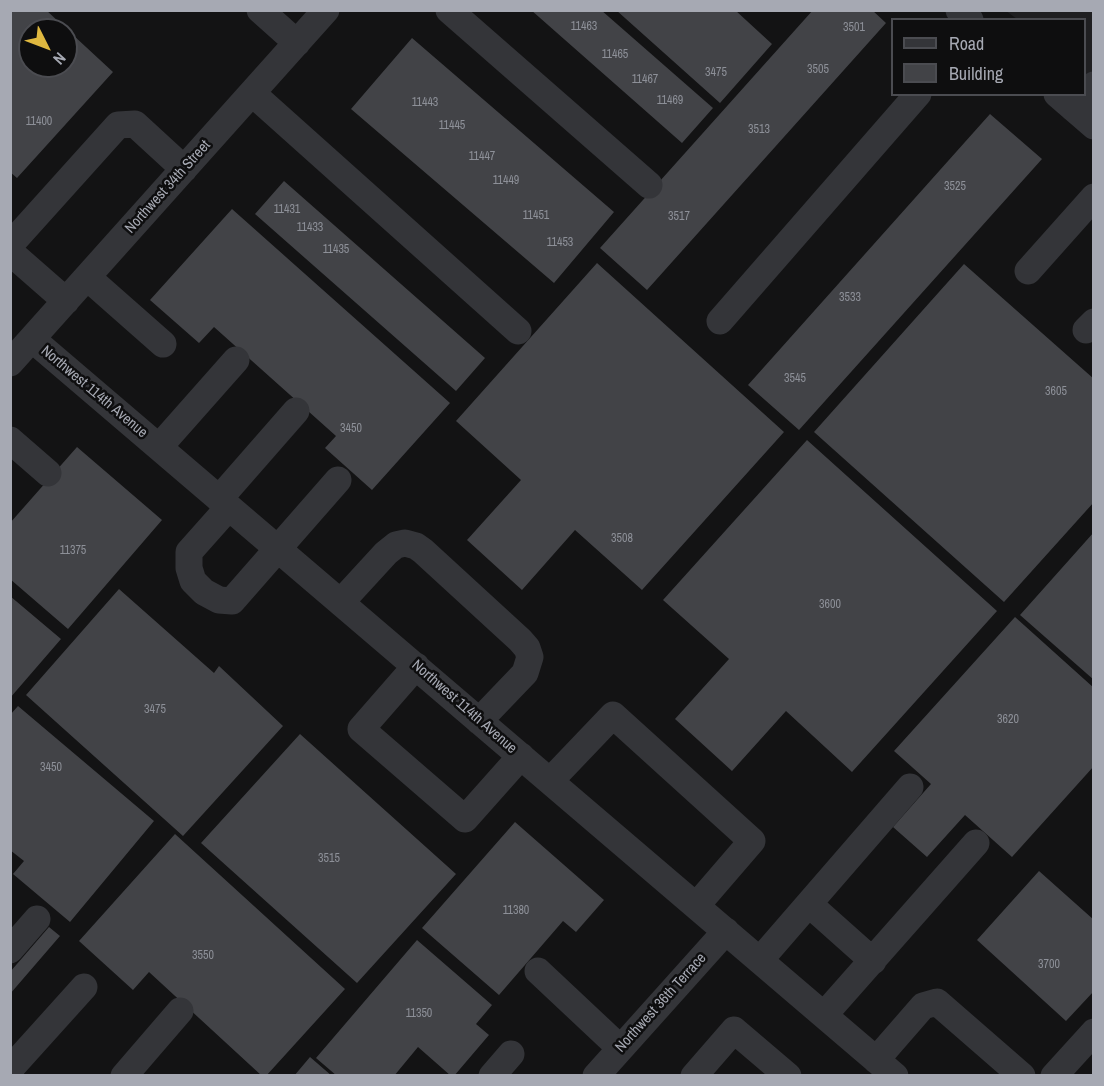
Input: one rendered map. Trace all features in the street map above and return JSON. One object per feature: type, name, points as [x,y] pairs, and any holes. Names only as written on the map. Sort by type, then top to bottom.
[{"type":"street","points":[[260,10],[297,43]]},
{"type":"street","name":"Northwest 34th Street","points":[[10,363],[326,10]]},
{"type":"street","points":[[449,10],[649,185]]},
{"type":"street","points":[[252,93],[518,331]]},
{"type":"street","points":[[720,321],[916,96]]},
{"type":"street","points":[[1065,101],[1094,126]]},
{"type":"street","points":[[10,245],[118,125],[135,124],[184,169]]},
{"type":"street","points":[[1028,271],[1094,197]]},
{"type":"street","points":[[10,252],[66,301]]},
{"type":"street","points":[[87,278],[163,344]]},
{"type":"street","name":"Northwest 114th Avenue","points":[[32,339],[885,1068]]},
{"type":"street","points":[[159,447],[236,360]]},
{"type":"street","points":[[296,411],[189,552],[189,568],[193,582],[204,592],[219,600],[232,601],[338,480]]},
{"type":"street","points":[[10,440],[48,473]]},
{"type":"street","points":[[341,602],[396,545],[405,543],[423,551],[520,640],[527,648],[530,657],[525,673],[479,721]]},
{"type":"street","points":[[416,666],[361,729],[465,819],[521,756]]},
{"type":"street","points":[[550,781],[613,715],[752,841],[696,906]]},
{"type":"street","points":[[760,960],[910,787]]},
{"type":"street","points":[[824,1015],[976,843]]},
{"type":"street","points":[[809,904],[873,961]]},
{"type":"street","points":[[10,950],[37,919]]},
{"type":"street","name":"Northwest 36th Terrace","points":[[607,1067],[726,931]]},
{"type":"street","points":[[538,971],[607,1067]]},
{"type":"street","points":[[20,1076],[11,1068],[84,987]]},
{"type":"street","points":[[885,1068],[923,1006],[937,1002],[1022,1076]]},
{"type":"street","points":[[124,1076],[180,1011]]},
{"type":"street","points":[[694,1076],[734,1030],[788,1076]]},
{"type":"street","points":[[1054,1076],[1094,1032]]},
{"type":"street","points":[[492,1076],[511,1054]]},
{"type":"shaded area","points":[[1006,11],[1093,11],[1093,85],[1086,78],[1086,18],[1016,18]]},
{"type":"building","points":[[10,10],[46,10],[55,18],[18,18],[18,78],[78,78],[78,40],[113,72],[17,178],[10,172]]},
{"type":"building","points":[[531,10],[601,10],[713,108],[682,143]]},
{"type":"building","points":[[616,10],[735,10],[772,44],[720,103]]},
{"type":"building","points":[[813,10],[872,10],[886,23],[647,290],[600,248]]},
{"type":"building","points":[[412,38],[614,212],[554,283],[351,109]]},
{"type":"building","points":[[990,114],[1042,159],[799,430],[748,385]]},
{"type":"building","points":[[284,181],[485,358],[456,391],[255,214]]},
{"type":"building","points":[[232,209],[450,403],[372,490],[325,448],[336,436],[214,327],[199,343],[150,300]]},
{"type":"building","points":[[597,263],[784,432],[642,590],[575,530],[522,590],[467,540],[521,480],[456,421]]},
{"type":"building","points":[[964,264],[1094,379],[1094,502],[1004,602],[814,432]]},
{"type":"building","points":[[807,440],[997,611],[852,772],[786,711],[732,771],[675,719],[729,659],[663,600]]},
{"type":"building","points":[[77,447],[162,520],[68,629],[10,579],[10,523]]},
{"type":"building","points":[[1094,532],[1094,680],[1020,615]]},
{"type":"building","points":[[119,589],[214,673],[219,666],[283,726],[183,836],[26,695]]},
{"type":"building","points":[[10,596],[61,639],[10,698]]},
{"type":"building","points":[[1015,617],[1094,688],[1094,766],[1012,857],[965,815],[927,857],[893,827],[931,784],[894,751]]},
{"type":"building","points":[[18,706],[154,821],[70,922],[13,874],[24,861],[10,850],[10,715]]},
{"type":"building","points":[[300,734],[456,874],[357,983],[201,843]]},
{"type":"building","points":[[515,822],[604,900],[576,932],[563,921],[499,995],[422,928]]},
{"type":"building","points":[[175,834],[345,989],[266,1076],[262,1076],[149,972],[133,990],[79,941]]},
{"type":"building","points":[[1039,871],[1094,920],[1094,991],[1066,1021],[977,940]]},
{"type":"building","points":[[49,927],[60,936],[10,994],[10,972]]},
{"type":"building","points":[[417,940],[492,1005],[476,1024],[489,1035],[454,1076],[451,1076],[418,1047],[394,1076],[337,1076],[316,1058]]},
{"type":"building","points":[[310,1057],[332,1076],[294,1076]]}]
